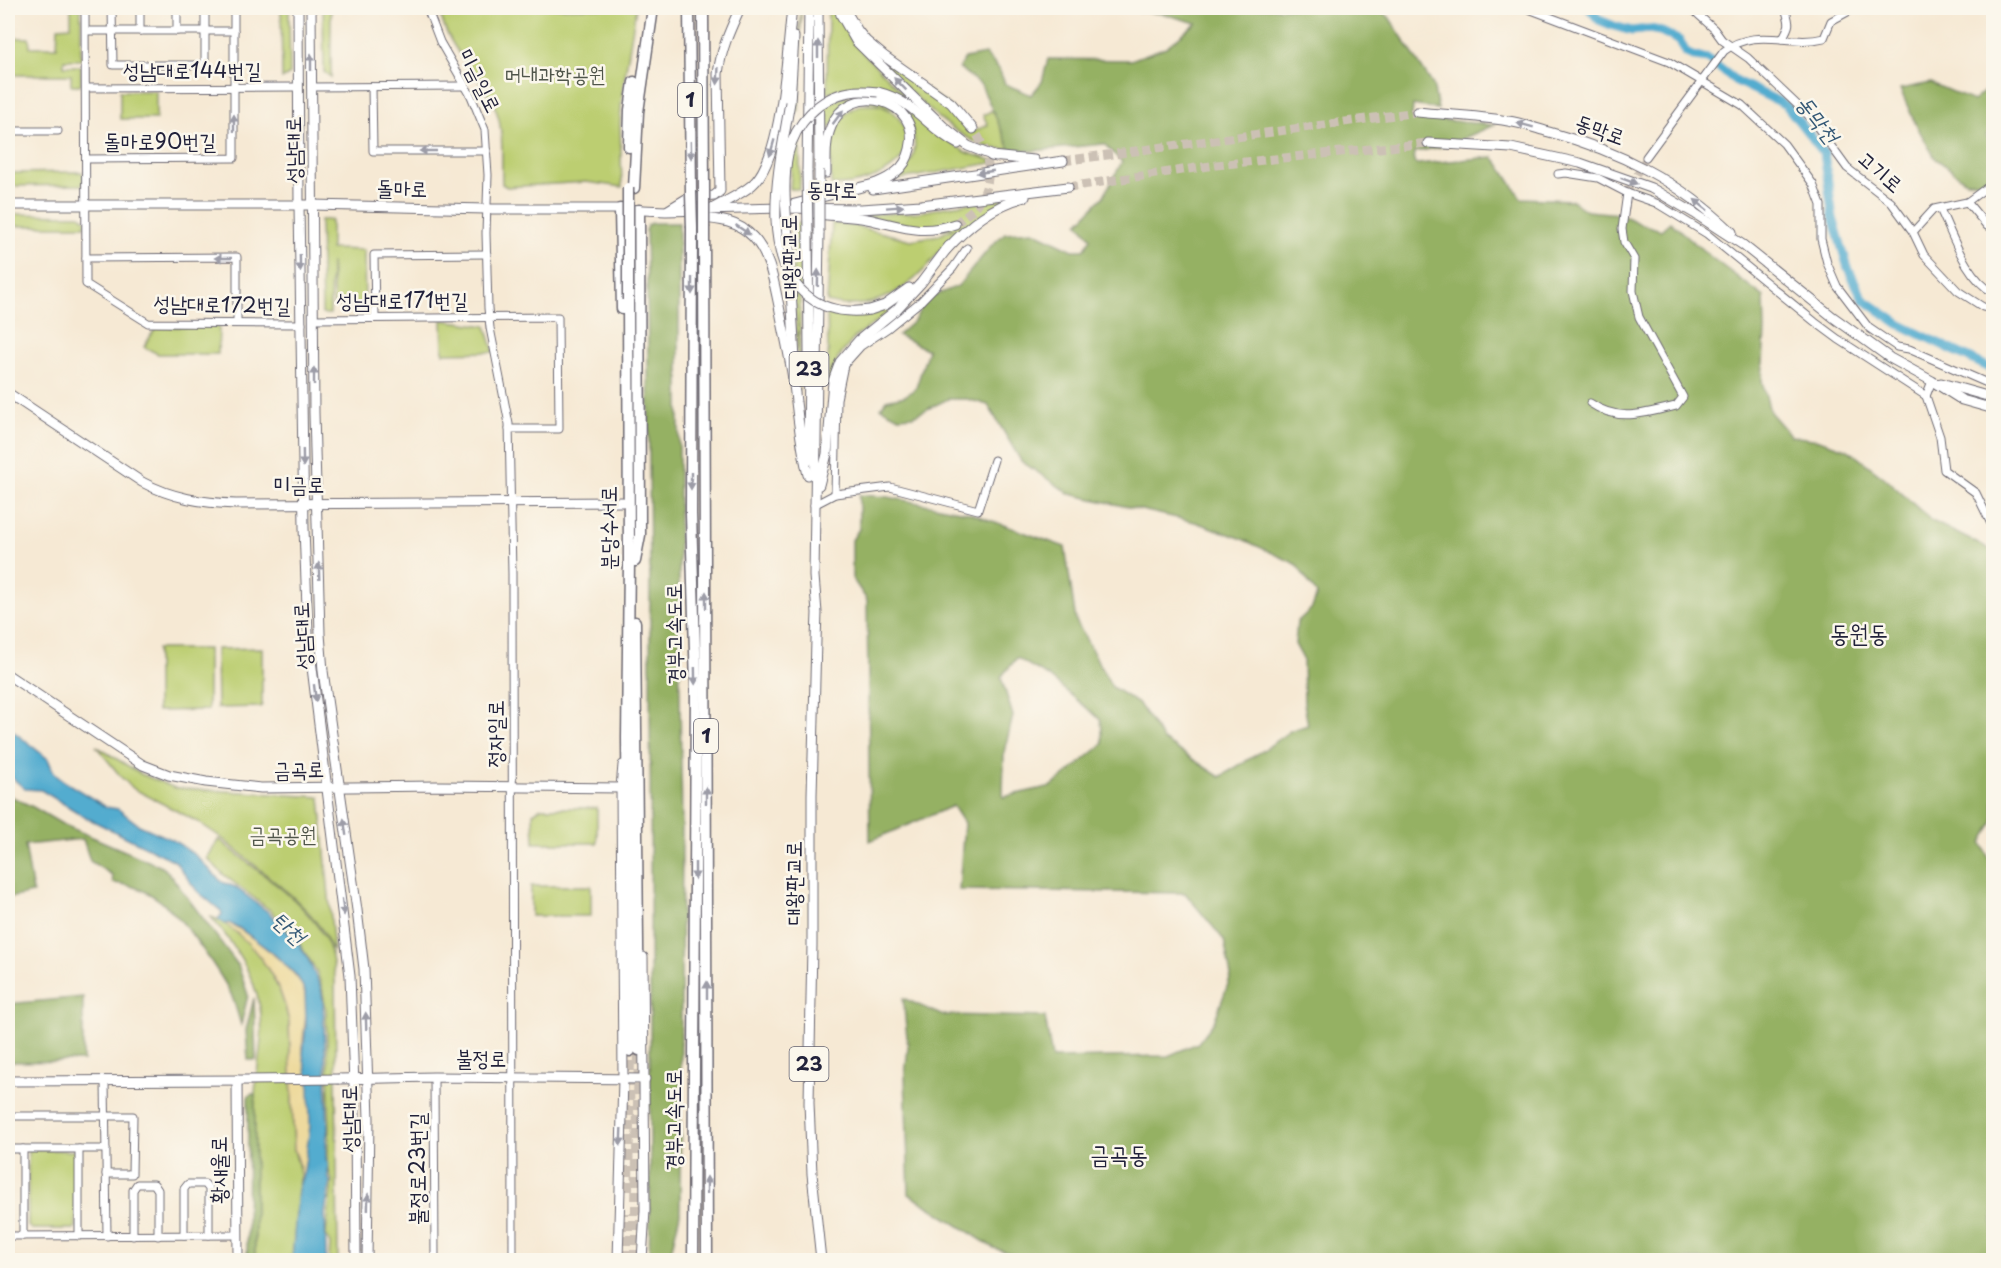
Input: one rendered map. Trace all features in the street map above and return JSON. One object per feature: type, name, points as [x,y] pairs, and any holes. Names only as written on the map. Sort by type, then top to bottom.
[{"type":"highway","name":"분당수서로","points":[[635,1051],[630,110],[646,8]]},
{"type":"highway","name":"분당수서로","points":[[631,188],[641,83],[653,8]]},
{"type":"highway","points":[[641,83],[650,60],[661,8]]},
{"type":"highway","name":"경부고속도로","points":[[689,8],[692,228],[691,513],[696,686],[690,1260]]},
{"type":"highway","name":"경부고속도로","points":[[703,8],[708,1260]]},
{"type":"highway","points":[[620,209],[623,534],[632,561]]},
{"type":"highway","points":[[632,561],[640,535],[639,210]]},
{"type":"main road","name":"성남대로","points":[[298,8],[299,205],[308,635],[350,976],[354,1079],[356,1260]]},
{"type":"main road","name":"성남대로","points":[[311,8],[312,205],[322,671],[364,969],[369,1119],[367,1260]]},
{"type":"main road","points":[[666,211],[686,200],[714,196],[720,191],[718,74],[727,34],[740,8]]},
{"type":"main road","points":[[794,8],[790,102],[776,213],[778,240],[785,269],[796,286],[824,306],[848,312],[870,310],[885,305],[902,295],[949,246]]},
{"type":"main road","points":[[710,210],[752,185],[768,160],[780,113],[794,8]]},
{"type":"main road","name":"대왕판교로","points":[[808,8],[808,474],[814,504]]},
{"type":"main road","points":[[818,8],[822,171]]},
{"type":"main road","points":[[839,8],[856,41],[927,110],[968,146],[996,157]]},
{"type":"main road","points":[[844,8],[866,41],[951,103],[974,129]]},
{"type":"main road","points":[[796,401],[787,166],[796,132],[814,110],[831,98],[850,92],[878,92],[892,95],[909,105],[953,142],[982,155],[996,157]]},
{"type":"main road","points":[[779,208],[867,186],[882,181],[897,171],[906,161],[912,143],[905,118],[897,109],[881,101],[870,99],[858,101],[846,108],[835,119],[831,127],[822,171]]},
{"type":"main road","name":"동막로","points":[[1417,112],[1511,122],[1586,142],[1628,159],[1666,180],[1699,203],[1743,245],[1833,317],[1890,358],[1962,400],[1994,409]]},
{"type":"main road","name":"동막로","points":[[1428,143],[1511,148],[1580,163],[1651,188],[1743,245]]},
{"type":"main road","name":"동막로","points":[[795,208],[877,188],[1063,160],[996,157]]},
{"type":"main road","name":"대왕판교로","points":[[821,1260],[812,1174],[809,1103],[816,640],[814,504],[822,171]]},
{"type":"main road","name":"동막로","points":[[795,208],[861,209],[921,205],[1068,187],[1015,199],[984,214],[949,246]]},
{"type":"main road","name":"돌마로","points":[[8,205],[312,205],[666,211],[795,208]]},
{"type":"main road","points":[[756,209],[867,219],[927,231],[955,224]]},
{"type":"main road","points":[[666,211],[730,222],[747,232],[759,245],[770,267],[787,342],[801,445],[808,474]]},
{"type":"main road","points":[[814,504],[827,454],[831,389],[840,362],[858,340],[902,303],[921,283],[949,246]]},
{"type":"main road","name":"동막로","points":[[1932,381],[1994,398]]},
{"type":"main road","name":"미금로","points":[[8,393],[128,474],[157,490],[184,500],[236,504],[622,502]]},
{"type":"main road","name":"금곡로","points":[[8,675],[143,765],[169,775],[206,782],[261,788],[621,788]]},
{"type":"main road","points":[[618,1260],[623,1078],[621,788],[632,740]]},
{"type":"main road","points":[[632,740],[641,771],[645,1079],[645,1210],[642,1260]]},
{"type":"main road","name":"불정로","points":[[237,1080],[434,1077],[645,1079]]},
{"type":"main road","points":[[8,1081],[237,1080]]},
{"type":"main road","name":"황새울로","points":[[237,1080],[238,1260]]},
{"type":"street","name":"돌마로90번길","points":[[85,8],[86,206]]},
{"type":"street","points":[[112,8],[113,65],[205,65],[205,8]]},
{"type":"street","points":[[140,8],[140,31]]},
{"type":"street","points":[[177,8],[177,31]]},
{"type":"street","points":[[234,8],[234,87]]},
{"type":"street","name":"미금일로","points":[[427,8],[440,42],[482,120],[486,140],[488,175],[486,209]]},
{"type":"street","points":[[1526,8],[1669,62],[1742,105],[1784,144],[1813,184],[1821,205],[1821,239],[1827,263],[1837,286],[1869,328],[1897,347],[1909,349],[1994,386]]},
{"type":"street","name":"고기로","points":[[1691,8],[1714,29],[1722,40],[1732,45],[1775,82],[1810,117],[1847,168],[1891,202],[1913,232],[1924,255],[1958,291],[1983,307],[1994,309]]},
{"type":"street","points":[[1782,39],[1790,21],[1785,8]]},
{"type":"street","points":[[1646,157],[1724,51],[1732,45],[1750,38],[1809,42],[1824,38],[1831,21],[1855,8]]},
{"type":"street","points":[[86,31],[234,31]]},
{"type":"street","points":[[311,87],[464,86]]},
{"type":"street","name":"돌마로90번길","points":[[86,159],[234,158],[234,87]]},
{"type":"street","name":"성남대로144번길","points":[[86,88],[298,87]]},
{"type":"street","points":[[372,87],[373,151],[486,151]]},
{"type":"street","points":[[8,131],[58,131]]},
{"type":"street","points":[[1558,174],[1598,178],[1627,193],[1656,203],[1707,234],[1815,322],[1926,396],[1940,437],[1944,470],[1976,494],[1994,530]]},
{"type":"street","points":[[1913,232],[1934,209],[1967,202],[1994,182]]},
{"type":"street","points":[[1590,403],[1603,412],[1623,416],[1676,406],[1683,397],[1639,317],[1633,291],[1634,259],[1624,242],[1622,229],[1627,193]]},
{"type":"street","points":[[1967,202],[1987,226],[1994,222]]},
{"type":"street","name":"성남대로172번길","points":[[86,206],[86,284],[143,321],[154,324],[302,324]]},
{"type":"street","name":"정자일로","points":[[486,209],[489,317],[509,429],[512,502],[513,1260]]},
{"type":"street","points":[[1940,209],[1965,265],[1986,289],[1994,293]]},
{"type":"street","points":[[835,494],[837,399],[844,365],[861,346],[888,328],[921,301],[967,248]]},
{"type":"street","points":[[375,318],[374,255],[486,254]]},
{"type":"street","points":[[86,258],[237,258],[237,323]]},
{"type":"street","name":"성남대로171번길","points":[[314,318],[558,317],[559,429],[509,429]]},
{"type":"street","points":[[1926,396],[1932,381]]},
{"type":"street","points":[[814,504],[835,494],[890,487],[978,510],[994,460]]},
{"type":"street","name":"불정로23번길","points":[[434,1077],[435,1260]]},
{"type":"street","points":[[105,1080],[107,1236]]},
{"type":"street","points":[[8,1116],[133,1116],[132,1174],[106,1174]]},
{"type":"street","points":[[8,1149],[106,1149]]},
{"type":"street","points":[[23,1149],[23,1236]]},
{"type":"street","points":[[79,1149],[79,1236]]},
{"type":"street","points":[[134,1236],[133,1190],[137,1184],[154,1184],[158,1190],[158,1236]]},
{"type":"street","points":[[184,1236],[184,1189],[188,1184],[205,1184],[209,1189],[209,1235]]},
{"type":"street","points":[[8,1236],[238,1235]]},
{"type":"green space","points":[[71,8],[81,8],[81,60],[64,60],[64,66],[81,66],[81,85],[71,85],[71,75],[8,75],[8,38],[29,38],[30,47],[57,47],[58,27],[71,26]]},
{"type":"green space","points":[[281,8],[289,8],[290,74],[282,79]]},
{"type":"green space","points":[[323,8],[331,8],[331,77],[324,72]]},
{"type":"green space","name":"머내과학공원","points":[[439,8],[636,8],[622,94],[620,124],[622,187],[586,182],[507,187],[502,184],[500,124],[494,105],[448,36]]},
{"type":"green space","points":[[801,8],[799,110],[792,115]]},
{"type":"green space","points":[[828,8],[836,8],[853,43],[906,96],[876,86],[848,87],[827,93]]},
{"type":"green space","points":[[1105,8],[1377,8],[1389,17],[1433,85],[1438,109],[1413,105],[1412,117],[1494,125],[1446,146],[1415,152],[1414,162],[1417,164],[1493,157],[1521,198],[1571,200],[1587,211],[1620,214],[1661,230],[1670,222],[1712,258],[1764,297],[1762,381],[1770,412],[1791,436],[1819,440],[1848,450],[1885,478],[1932,521],[1993,553],[1994,820],[1982,843],[1990,861],[1994,863],[1993,1260],[1029,1260],[994,1248],[909,1194],[905,1075],[908,1047],[903,998],[941,1015],[1045,1017],[1052,1058],[1168,1056],[1198,1043],[1214,1022],[1231,976],[1224,940],[1185,893],[959,890],[964,823],[953,806],[870,841],[867,600],[852,578],[852,540],[859,529],[859,495],[888,497],[970,513],[1065,547],[1076,621],[1112,687],[1139,704],[1163,740],[1220,777],[1290,731],[1308,725],[1304,703],[1303,659],[1295,644],[1297,622],[1312,608],[1317,594],[1296,564],[1240,538],[1195,522],[1070,494],[1021,461],[988,405],[967,399],[948,399],[913,416],[899,417],[881,408],[886,400],[905,396],[916,388],[928,350],[898,335],[914,321],[926,299],[958,286],[1005,233],[1033,231],[1073,250],[1084,250],[1091,238],[1078,223],[1103,197],[1122,162],[1104,144],[1033,151],[1010,149],[981,85],[959,68],[965,58],[985,54],[999,69],[1005,84],[1031,95],[1042,82],[1048,59],[1131,60],[1166,47],[1196,23],[1164,14]],"holes":[[[1017,658],[1048,676],[1101,720],[1103,744],[1052,786],[1003,797],[1004,752],[1013,716],[1001,677]]]},
{"type":"green space","points":[[874,54],[950,106],[972,132],[988,125],[983,115],[993,110],[1011,149],[992,148],[976,142],[944,122],[928,109]]},
{"type":"green space","points":[[1931,83],[1973,101],[1993,84],[1993,129],[1986,135],[1992,146],[1994,164],[1988,182],[1966,181],[1935,158],[1915,123],[1900,89]]},
{"type":"green space","points":[[120,91],[156,91],[156,119],[120,119]]},
{"type":"green space","points":[[861,94],[891,99],[965,152],[997,162],[895,180],[908,167],[914,152],[913,132],[906,112],[856,98],[827,130],[826,105],[841,98]]},
{"type":"green space","points":[[860,105],[881,106],[895,114],[904,127],[905,150],[902,158],[896,164],[874,178],[857,183],[831,185],[831,150],[835,128],[849,111]]},
{"type":"green space","points":[[800,130],[800,189],[790,189],[792,156]]},
{"type":"green space","points":[[83,172],[83,185],[8,186],[8,173]]},
{"type":"green space","points":[[1008,198],[948,242],[927,267],[892,294],[880,300],[854,305],[827,302],[832,223],[855,226],[911,240],[939,235],[955,228],[926,228],[857,215],[921,212]]},
{"type":"green space","points":[[8,214],[80,215],[86,220],[85,226],[8,226]]},
{"type":"green space","points":[[320,220],[331,220],[331,249],[364,250],[365,306],[334,306],[331,262],[330,314],[322,314]]},
{"type":"green space","points":[[679,223],[679,636],[682,825],[680,1214],[669,1260],[649,1260],[650,597],[646,229],[647,225]]},
{"type":"green space","points":[[801,223],[799,391],[791,224]]},
{"type":"green space","points":[[904,297],[878,321],[856,336],[838,358],[829,385],[827,310],[840,314]]},
{"type":"green space","points":[[442,320],[486,326],[494,352],[443,353]]},
{"type":"green space","points":[[156,327],[219,327],[218,354],[158,354],[144,347]]},
{"type":"green space","points":[[262,648],[262,705],[260,707],[217,708],[216,649]]},
{"type":"green space","points":[[157,649],[208,649],[208,710],[157,711]]},
{"type":"green space","name":"금곡공원","points":[[96,746],[141,774],[175,788],[320,797],[334,952],[310,914],[291,895],[219,836],[198,822],[134,789]]},
{"type":"green space","points":[[8,795],[62,824],[162,867],[169,873],[238,965],[248,995],[241,1025],[225,984],[178,917],[156,898],[143,891],[113,883],[112,875],[90,861],[83,839],[25,845],[33,893],[8,898]]},
{"type":"green space","points":[[541,808],[597,808],[597,843],[534,843],[533,813]]},
{"type":"green space","points":[[219,839],[276,884],[303,909],[325,938],[331,953],[335,978],[338,1260],[329,1260],[330,1244],[326,1235],[332,1180],[328,1156],[330,1132],[326,1011],[322,987],[316,970],[299,943],[283,924],[271,911],[224,875],[207,858]]},
{"type":"green space","points":[[531,886],[591,886],[591,916],[531,916]]},
{"type":"green space","points":[[211,917],[226,923],[251,945],[272,975],[289,1022],[294,1149],[300,1179],[292,1260],[255,1260],[254,1116],[260,1052],[260,1008],[253,983],[242,959]]},
{"type":"green space","points":[[83,997],[83,1061],[8,1062],[8,1004]]},
{"type":"green space","points":[[254,998],[256,1060],[248,1060],[246,1030]]},
{"type":"green space","points":[[255,1094],[255,1260],[247,1260],[248,1097]]},
{"type":"green space","points":[[28,1149],[74,1151],[76,1155],[76,1227],[74,1229],[32,1229],[28,1226]]},
{"type":"sand","points":[[229,923],[290,969],[305,993],[303,1053],[309,1080],[311,1118],[307,1157],[301,1181],[300,1166],[294,1149],[289,1022],[286,1008],[267,967],[248,944],[225,924]]},
{"type":"water","name":"탄천","points":[[8,727],[48,759],[54,773],[62,780],[106,807],[118,809],[139,825],[173,840],[195,855],[222,882],[235,887],[268,912],[299,944],[308,959],[321,988],[323,1000],[328,1128],[326,1160],[330,1182],[325,1213],[326,1260],[292,1260],[298,1190],[304,1171],[310,1126],[309,1081],[303,1055],[306,1023],[305,991],[297,976],[273,953],[239,928],[229,923],[225,924],[218,919],[222,914],[221,911],[197,891],[175,861],[87,818],[41,790],[25,789],[8,774]]},
{"type":"waterway","name":"동막천","points":[[1589,8],[1599,20],[1614,26],[1632,31],[1649,29],[1660,31],[1680,41],[1686,53],[1708,59],[1736,81],[1786,105],[1824,153],[1833,218],[1848,268],[1863,299],[1899,324],[1994,370]]},
{"type":"tunnel","points":[[1063,161],[1417,112]]},
{"type":"tunnel","points":[[955,224],[977,205],[983,196],[988,177],[983,147],[973,129]]},
{"type":"tunnel","points":[[1068,187],[1216,165],[1428,143]]},
{"type":"tunnel","points":[[1627,193],[1646,157]]},
{"type":"tunnel","points":[[635,1260],[639,1050]]},
{"type":"tunnel","points":[[628,1191],[630,1051]]},
{"type":"tunnel","points":[[627,1260],[628,1213]]},
{"type":"district","name":"동원동","points":[[1859,634]]},
{"type":"district","name":"금곡동","points":[[1119,1155]]}]
